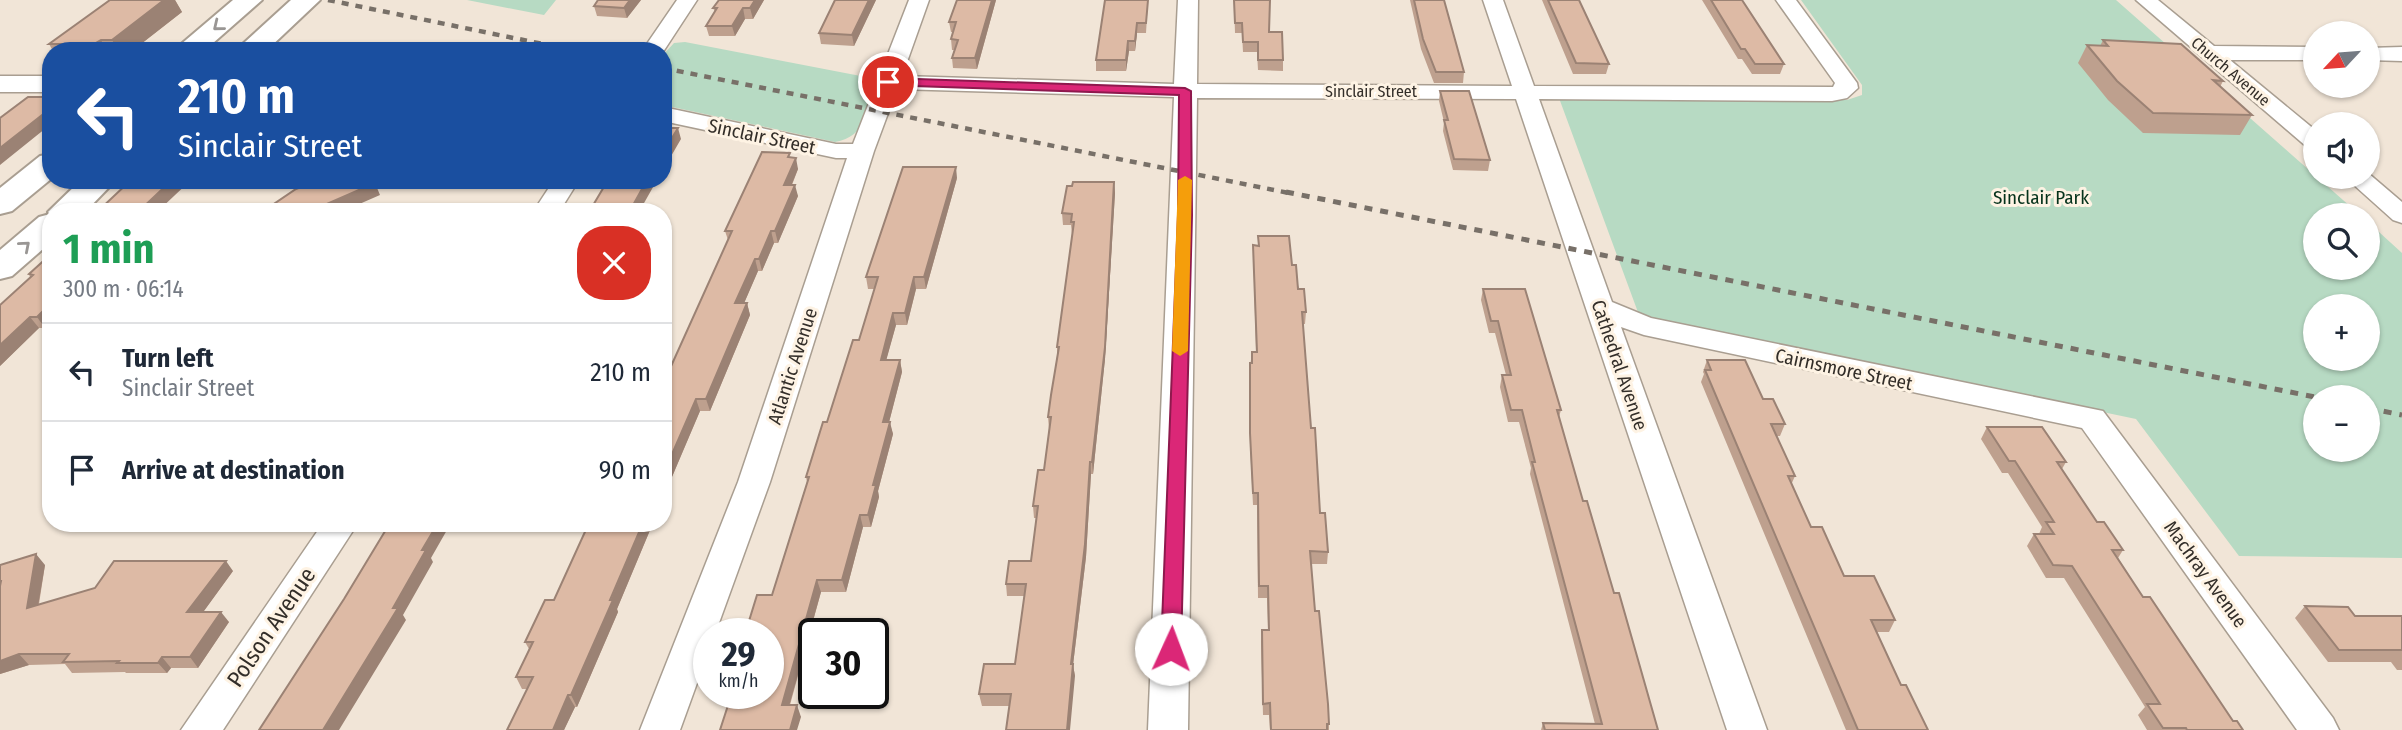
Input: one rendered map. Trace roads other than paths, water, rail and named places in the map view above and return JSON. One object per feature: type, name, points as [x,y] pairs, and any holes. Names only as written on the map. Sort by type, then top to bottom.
[{"type":"main road","points":[[198,42],[249,0]]},
{"type":"main road","points":[[259,42],[307,0]]},
{"type":"main road","points":[[0,204],[42,170]]},
{"type":"main road","points":[[75,203],[90,189]]},
{"type":"main road","points":[[0,268],[42,232]]},
{"type":"street","points":[[659,42],[687,0]]},
{"type":"street","name":"Atlantic Avenue","points":[[660,730],[754,482],[862,151],[919,0]]},
{"type":"street","points":[[1168,730],[1185,215],[1188,0]]},
{"type":"street","name":"Cathedral Avenue","points":[[1493,0],[1748,730]]},
{"type":"street","name":"Sinclair Street","points":[[888,82],[1185,91],[1844,91],[1847,88],[1846,83],[1786,0]]},
{"type":"street","name":"Church Avenue","points":[[2146,0],[2303,132]]},
{"type":"street","points":[[2208,53],[2303,53]]},
{"type":"street","points":[[2380,54],[2402,54]]},
{"type":"street","points":[[0,84],[42,85]]},
{"type":"street","name":"Sinclair Street","points":[[672,116],[836,151],[862,151]]},
{"type":"street","points":[[2373,189],[2397,207]]},
{"type":"street","name":"Cairnsmore Street","points":[[1600,307],[1644,326],[2092,419]]},
{"type":"street","name":"Machray Avenue","points":[[2092,419],[2319,730]]},
{"type":"street","name":"Polson Avenue","points":[[201,730],[335,532]]},
{"type":"railway","points":[[328,0],[533,42]]},
{"type":"railway","points":[[672,70],[1294,194]]},
{"type":"railway","points":[[1286,192],[2303,395]]},
{"type":"railway","points":[[2380,410],[2402,415]]},
{"type":"park label","name":"Sinclair Park","points":[[2041,197]]}]
